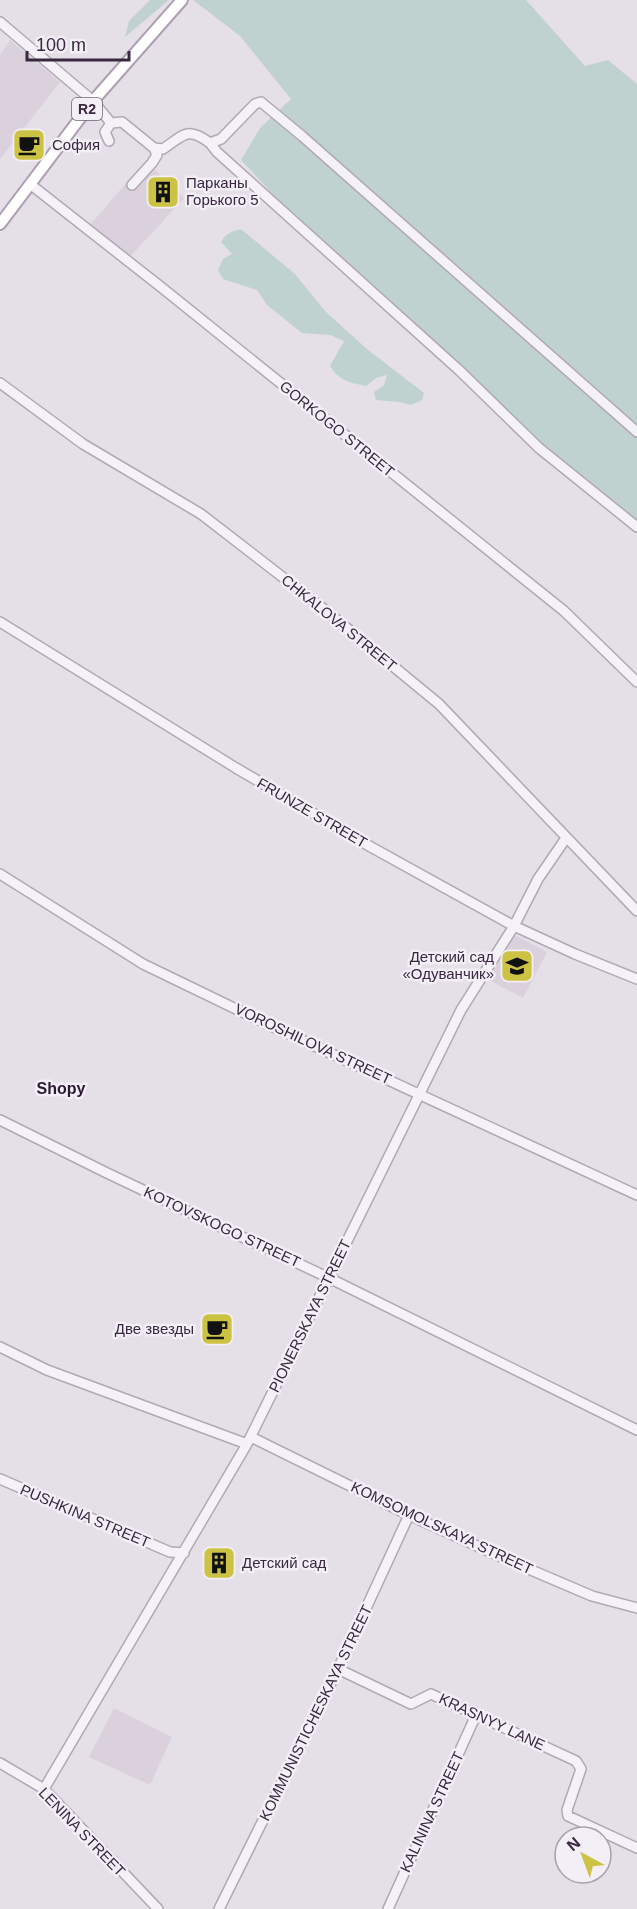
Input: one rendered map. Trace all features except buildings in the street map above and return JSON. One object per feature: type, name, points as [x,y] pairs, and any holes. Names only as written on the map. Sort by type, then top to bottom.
[{"type":"main road","name":"R2","points":[[0,224],[93,101],[182,0]]},
{"type":"street","points":[[0,22],[93,101],[111,123]]},
{"type":"street","points":[[210,143],[221,139],[255,104],[261,102],[637,432]]},
{"type":"street","points":[[111,123],[122,122],[154,148],[157,154],[152,164],[132,185]]},
{"type":"street","points":[[109,141],[105,132],[111,123]]},
{"type":"street","points":[[154,148],[163,149],[187,133],[198,134],[210,143],[217,152],[460,371],[539,448],[637,527]]},
{"type":"street","name":"GORKOGO STREET","points":[[30,184],[161,286],[564,611],[637,682]]},
{"type":"street","name":"CHKALOVA STREET","points":[[0,383],[83,444],[201,514],[320,606],[439,704],[637,911]]},
{"type":"street","name":"FRUNZE STREET","points":[[0,622],[246,774],[371,847],[514,926],[637,979]]},
{"type":"street","name":"PIONERSKAYA STREET","points":[[44,1790],[249,1441],[418,1093],[461,1010],[514,926],[538,879],[566,838]]},
{"type":"street","name":"VOROSHILOVA STREET","points":[[0,874],[143,964],[637,1195]]},
{"type":"street","name":"KOTOVSKOGO STREET","points":[[0,1120],[329,1278],[637,1430]]},
{"type":"street","name":"KOMSOMOLSKAYA STREET","points":[[0,1347],[47,1370],[249,1441],[592,1596],[637,1608]]},
{"type":"street","name":"PUSHKINA STREET","points":[[0,1479],[170,1552],[184,1553]]},
{"type":"street","name":"KOMMUNISTICHESKAYA STREET","points":[[219,1909],[338,1669],[409,1515]]},
{"type":"street","name":"PUSHKINA STREET","points":[[170,1552],[176,1567]]},
{"type":"street","name":"KRASNYY LANE","points":[[338,1669],[411,1704],[431,1694],[576,1761],[580,1766],[580,1773],[567,1810],[568,1816],[637,1848]]},
{"type":"street","name":"KALININA STREET","points":[[388,1909],[476,1715]]},
{"type":"street","name":"LENINA STREET","points":[[0,1763],[44,1790],[158,1909]]},
{"type":"shaded area","points":[[150,0],[169,0],[125,37],[129,21]]},
{"type":"shaded area","points":[[193,0],[526,0],[585,66],[608,60],[637,84],[637,524],[535,440],[282,204],[241,160],[260,128],[291,99],[240,36]]},
{"type":"shaded area","points":[[10,40],[60,82],[0,159],[0,55]]},
{"type":"shaded area","points":[[141,166],[151,166],[184,198],[129,258],[89,226]]},
{"type":"shaded area","points":[[241,229],[295,274],[326,312],[367,349],[424,393],[422,400],[411,405],[376,400],[374,392],[384,385],[387,375],[376,378],[366,386],[341,378],[330,366],[344,341],[330,335],[302,333],[267,305],[257,290],[223,279],[218,270],[223,259],[232,254],[221,242],[229,233]]},
{"type":"shaded area","name":"Детский сад «Одуванчик»","points":[[511,933],[547,952],[523,998],[487,979]]},
{"type":"shaded area","points":[[114,1708],[172,1737],[150,1785],[89,1757]]},
{"type":"place","name":"София","points":[[29,145]]},
{"type":"place","name":"Парканы Горького 5","points":[[163,192]]},
{"type":"place","name":"Детский сад «Одуванчик»","points":[[517,966]]},
{"type":"place","name":"Две звезды","points":[[217,1329]]},
{"type":"place","name":"Детский сад","points":[[219,1563]]},
{"type":"district","name":"Shopy","points":[[61,1088]]}]
